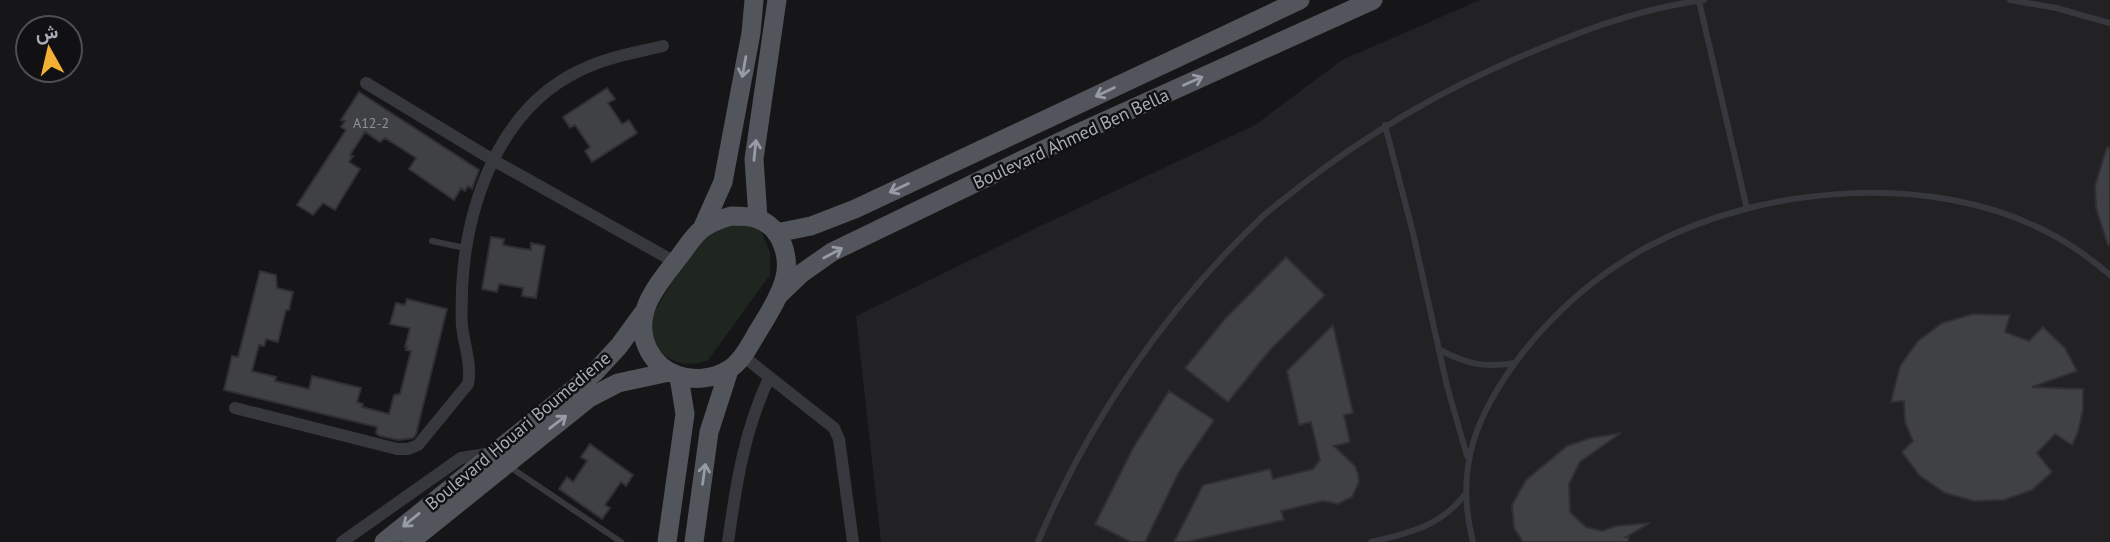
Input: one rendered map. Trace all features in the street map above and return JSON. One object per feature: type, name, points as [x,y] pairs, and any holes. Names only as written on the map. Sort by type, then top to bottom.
[{"type":"main road","points":[[736,363],[711,377],[694,379],[674,374],[651,354],[642,327],[649,298],[702,229],[723,182],[751,33],[754,0]]},
{"type":"main road","points":[[758,218],[754,159],[777,0]]},
{"type":"main road","name":"Boulevard Ahmed Ben Bella","points":[[776,233],[811,226],[855,209],[1300,0]]},
{"type":"main road","name":"Boulevard Ahmed Ben Bella","points":[[779,295],[802,273],[832,253],[1072,136],[1373,0]]},
{"type":"main road","points":[[694,542],[709,432],[736,363],[779,295],[787,265],[785,250],[776,233],[758,218],[732,216],[716,220],[702,229]]},
{"type":"main road","name":"Boulevard Houari Boumediene","points":[[410,542],[595,372],[619,346],[644,312]]},
{"type":"main road","points":[[667,542],[685,414],[674,374]]},
{"type":"main road","name":"Boulevard Houari Boumediene","points":[[384,542],[499,458],[601,391],[631,379],[674,374]]},
{"type":"street","points":[[235,408],[397,449],[418,445],[468,384],[470,373],[462,324],[465,248],[477,198],[493,160],[521,117],[544,94],[579,71],[606,60],[663,46]]},
{"type":"street","points":[[366,83],[493,160],[675,262]]},
{"type":"street","points":[[736,363],[769,379],[834,428],[839,439],[853,542]]},
{"type":"street","points":[[728,542],[744,445],[769,379]]},
{"type":"street","points":[[342,542],[461,458],[499,458]]},
{"type":"lane","points":[[1038,542],[1053,506],[1079,457],[1114,397],[1156,334],[1263,216],[1322,169],[1385,125],[1471,78],[1575,33],[1638,13],[1704,0]]},
{"type":"lane","points":[[2010,0],[2056,8],[2110,23]]},
{"type":"lane","points":[[1699,1],[1747,209]]},
{"type":"lane","points":[[1385,125],[1413,233],[1449,396],[1468,458]]},
{"type":"lane","points":[[1473,542],[1466,505],[1468,458],[1485,411],[1515,363],[1548,324],[1586,288],[1606,272],[1673,234],[1747,209],[1827,194],[1908,194],[1987,208],[2048,232],[2110,275]]},
{"type":"lane","points":[[432,241],[465,248]]},
{"type":"lane","points":[[1440,351],[1461,361],[1483,366],[1515,363]]},
{"type":"lane","points":[[499,458],[621,542]]},
{"type":"lane","points":[[1371,542],[1428,526],[1454,508],[1467,491]]},
{"type":"shaded area","points":[[1480,0],[2110,0],[2110,542],[881,542],[856,316],[1255,125],[1342,60]]},
{"type":"shaded area","points":[[731,223],[755,227],[762,233],[770,253],[770,275],[708,360],[685,364],[675,361],[659,349],[654,340],[652,316],[698,237]]},
{"type":"building","points":[[607,88],[615,99],[608,103],[622,124],[629,120],[637,133],[592,162],[585,151],[590,147],[575,125],[570,128],[563,117]]},
{"type":"building","points":[[359,92],[479,170],[472,189],[468,186],[465,191],[461,188],[454,200],[409,169],[416,158],[385,138],[380,142],[365,132],[350,155],[353,156],[349,162],[360,169],[335,210],[323,203],[313,215],[297,205],[346,130],[341,127],[345,121],[341,120]]},
{"type":"building","points":[[2107,147],[2110,148],[2110,245],[2096,208],[2095,186]]},
{"type":"building","points":[[491,237],[504,239],[503,245],[518,248],[531,250],[531,243],[545,246],[536,298],[522,296],[523,288],[499,284],[497,292],[482,289]]},
{"type":"building","points":[[1286,257],[1325,295],[1270,350],[1228,402],[1185,368],[1224,320]]},
{"type":"building","points":[[260,271],[276,275],[277,288],[293,292],[278,342],[266,339],[264,346],[259,345],[252,371],[276,377],[275,381],[309,389],[312,376],[361,388],[357,402],[363,404],[362,407],[389,414],[394,395],[400,394],[411,351],[405,347],[410,328],[390,324],[396,303],[405,305],[407,299],[447,309],[413,438],[398,440],[380,436],[376,433],[377,427],[224,390],[232,356],[238,357]]},
{"type":"building","points":[[1973,314],[2010,315],[2005,332],[2029,341],[2043,327],[2065,348],[2077,371],[2032,387],[2083,389],[2083,410],[2072,445],[2055,434],[2037,453],[2052,472],[2032,490],[2004,500],[1974,501],[1945,493],[1920,476],[1902,452],[1913,441],[1905,422],[1904,401],[1891,402],[1900,366],[1918,341],[1942,323]]},
{"type":"building","points":[[1333,325],[1353,413],[1344,415],[1350,442],[1334,446],[1355,466],[1358,474],[1359,482],[1352,497],[1338,504],[1323,501],[1281,511],[1284,520],[1186,542],[1174,542],[1203,485],[1270,469],[1273,479],[1313,469],[1320,460],[1311,422],[1299,425],[1287,371]]},
{"type":"building","points":[[1169,391],[1214,420],[1179,472],[1145,542],[1131,542],[1095,524],[1133,448]]},
{"type":"building","points":[[1621,433],[1580,462],[1569,484],[1570,512],[1586,527],[1602,531],[1616,526],[1650,523],[1626,537],[1629,537],[1628,542],[1523,542],[1514,528],[1512,505],[1526,480],[1567,446],[1590,438]]},
{"type":"building","points":[[590,444],[633,475],[626,486],[621,482],[605,505],[610,508],[602,519],[559,489],[567,477],[573,482],[587,461],[581,457]]}]
